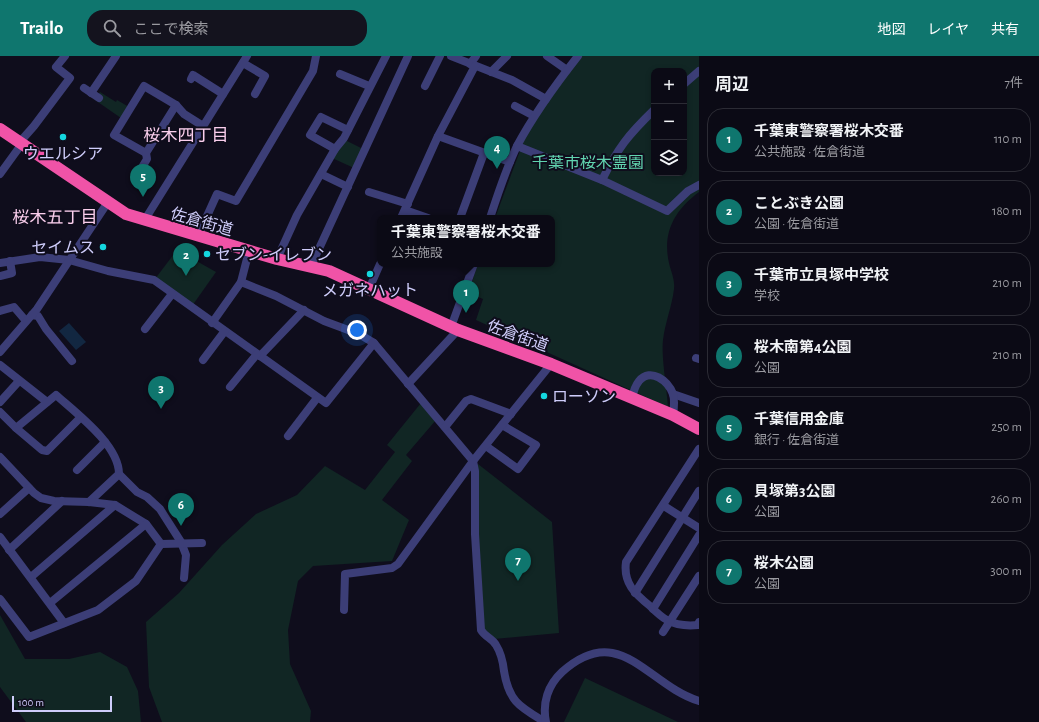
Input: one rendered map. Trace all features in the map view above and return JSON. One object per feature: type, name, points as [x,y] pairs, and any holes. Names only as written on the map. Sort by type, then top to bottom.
[{"type":"highway","name":"佐倉街道","points":[[0,129],[20,144],[126,214],[144,221],[277,259],[329,271],[454,328],[550,364],[673,415],[699,429]]},
{"type":"street","points":[[0,174],[20,144],[70,78],[56,67],[65,56]]},
{"type":"street","points":[[99,98],[88,90],[116,56]]},
{"type":"street","points":[[198,236],[217,194],[236,201],[313,70],[316,56]]},
{"type":"street","points":[[277,259],[297,215],[335,149],[344,138],[369,86],[386,56]]},
{"type":"street","points":[[311,266],[408,56]]},
{"type":"street","points":[[425,86],[440,56]]},
{"type":"street","points":[[451,56],[512,80],[546,99]]},
{"type":"street","points":[[405,211],[438,136],[476,56]]},
{"type":"street","points":[[491,72],[507,56]]},
{"type":"street","points":[[547,56],[567,70]]},
{"type":"street","points":[[491,215],[517,146],[534,116],[578,56]]},
{"type":"street","points":[[144,221],[245,59],[265,76],[255,94]]},
{"type":"street","points":[[687,81],[699,71]]},
{"type":"street","points":[[340,74],[369,86]]},
{"type":"street","points":[[193,75],[223,94]]},
{"type":"street","points":[[146,153],[114,135],[144,86],[176,105],[184,114],[203,126]]},
{"type":"street","points":[[135,178],[146,159],[146,153],[176,105]]},
{"type":"street","points":[[515,106],[534,116]]},
{"type":"street","points":[[602,180],[621,145],[630,133],[651,113]]},
{"type":"street","points":[[335,149],[310,135],[321,117],[348,130]]},
{"type":"street","points":[[438,136],[510,162]]},
{"type":"street","points":[[517,146],[602,180],[668,211],[688,191],[699,185]]},
{"type":"street","points":[[461,215],[484,153]]},
{"type":"street","points":[[321,174],[348,188]]},
{"type":"street","points":[[369,192],[405,211],[419,215]]},
{"type":"street","points":[[0,352],[29,318],[108,202]]},
{"type":"street","points":[[212,323],[241,282],[250,251]]},
{"type":"street","points":[[0,263],[40,257],[69,260],[108,271],[154,280],[224,332],[326,403],[374,343]]},
{"type":"street","points":[[0,276],[12,273],[10,262]]},
{"type":"street","points":[[369,289],[379,267]]},
{"type":"street","points":[[408,384],[454,328],[473,267]]},
{"type":"street","points":[[241,282],[276,296],[324,321],[359,334],[374,343],[473,461],[475,471],[475,534],[481,630],[484,636],[496,643],[502,657],[507,687],[512,698],[520,708],[545,722]]},
{"type":"street","points":[[145,329],[172,294]]},
{"type":"street","points":[[0,311],[14,307],[29,318],[38,316],[46,329],[72,361]]},
{"type":"street","points":[[230,386],[304,310]]},
{"type":"street","points":[[202,360],[224,332]]},
{"type":"street","points":[[344,610],[345,574],[392,568],[398,564],[473,461],[550,364]]},
{"type":"street","points":[[0,366],[47,402]]},
{"type":"street","points":[[632,399],[638,381],[649,376],[662,379],[673,394],[675,406],[673,415]]},
{"type":"street","points":[[0,402],[19,381]]},
{"type":"street","points":[[673,394],[699,404]]},
{"type":"street","points":[[16,428],[56,395],[106,442],[114,457],[119,474],[137,492],[147,497],[160,508],[181,542],[186,555],[184,578]]},
{"type":"street","points":[[288,436],[317,398]]},
{"type":"street","points":[[444,427],[466,401],[471,400],[511,414]]},
{"type":"street","points":[[0,412],[42,450],[47,450],[80,418]]},
{"type":"street","points":[[486,446],[518,469],[536,445],[502,425]]},
{"type":"street","points":[[77,470],[106,442]]},
{"type":"street","points":[[699,449],[664,506],[626,562],[625,572],[626,578],[635,593],[652,609],[670,621],[688,626],[698,625],[699,622]]},
{"type":"street","points":[[2,462],[41,498],[115,505],[146,524],[162,544]]},
{"type":"street","points":[[89,502],[119,474]]},
{"type":"street","points":[[0,514],[29,488]]},
{"type":"street","points":[[635,593],[699,491]]},
{"type":"street","points":[[10,550],[62,501]]},
{"type":"street","points":[[31,577],[115,505]]},
{"type":"street","points":[[664,506],[699,528]]},
{"type":"street","points":[[50,603],[146,524]]},
{"type":"street","points":[[652,609],[699,535]]},
{"type":"street","points":[[0,537],[64,623]]},
{"type":"street","points":[[0,599],[29,637],[98,610],[136,581],[162,544],[181,542],[202,543]]},
{"type":"street","points":[[663,632],[699,576]]},
{"type":"street","points":[[545,722],[544,706],[554,682],[577,660],[598,652],[617,654],[630,659],[682,694],[699,701]]},
{"type":"green space","name":"千葉市桜木霊園","points":[[579,56],[699,56],[699,192],[683,206],[677,214],[672,223],[667,241],[667,252],[674,285],[672,302],[663,340],[663,364],[668,407],[476,320],[483,299],[468,293],[477,267],[555,267],[555,215],[496,215],[527,132]]},
{"type":"green space","points":[[100,92],[116,102],[117,100],[129,107],[121,118],[95,100]]},
{"type":"green space","points":[[345,140],[363,149],[354,168],[332,158]]},
{"type":"green space","points":[[177,250],[216,272],[192,306],[155,279]]},
{"type":"green space","points":[[421,403],[436,420],[406,455],[412,461],[382,500],[409,520],[392,561],[313,566],[298,581],[288,630],[290,664],[311,711],[310,722],[162,722],[149,687],[146,622],[179,593],[222,545],[256,514],[297,495],[325,466],[365,490],[395,452],[387,445]]},
{"type":"green space","points":[[478,464],[552,522],[559,633],[494,639],[483,632],[476,529],[476,467]]},
{"type":"green space","points":[[0,615],[25,659],[69,659],[100,652],[127,667],[138,691],[141,722],[26,722],[0,687]]},
{"type":"green space","points":[[585,678],[678,722],[564,722]]},
{"type":"water","points":[[69,323],[86,342],[76,350],[59,331]]},
{"type":"place","name":"ウエルシア","points":[[63,137]]},
{"type":"place","name":"桜木南第4公園","points":[[497,169]]},
{"type":"place","name":"千葉信用金庫","points":[[143,197]]},
{"type":"place","name":"セイムス","points":[[103,247]]},
{"type":"place","name":"セブン-イレブン","points":[[207,254]]},
{"type":"place","name":"メガネハット","points":[[370,274]]},
{"type":"place","name":"ことぶき公園","points":[[186,276]]},
{"type":"place","name":"千葉東警察署桜木交番","points":[[466,313]]},
{"type":"place","name":"ローソン","points":[[544,396]]},
{"type":"place","name":"千葉市立貝塚中学校","points":[[161,409]]},
{"type":"place","name":"貝塚第3公園","points":[[181,526]]},
{"type":"place","name":"桜木公園","points":[[518,581]]},
{"type":"district","name":"桜木四丁目","points":[[186,135]]},
{"type":"district","name":"桜木五丁目","points":[[55,217]]}]
